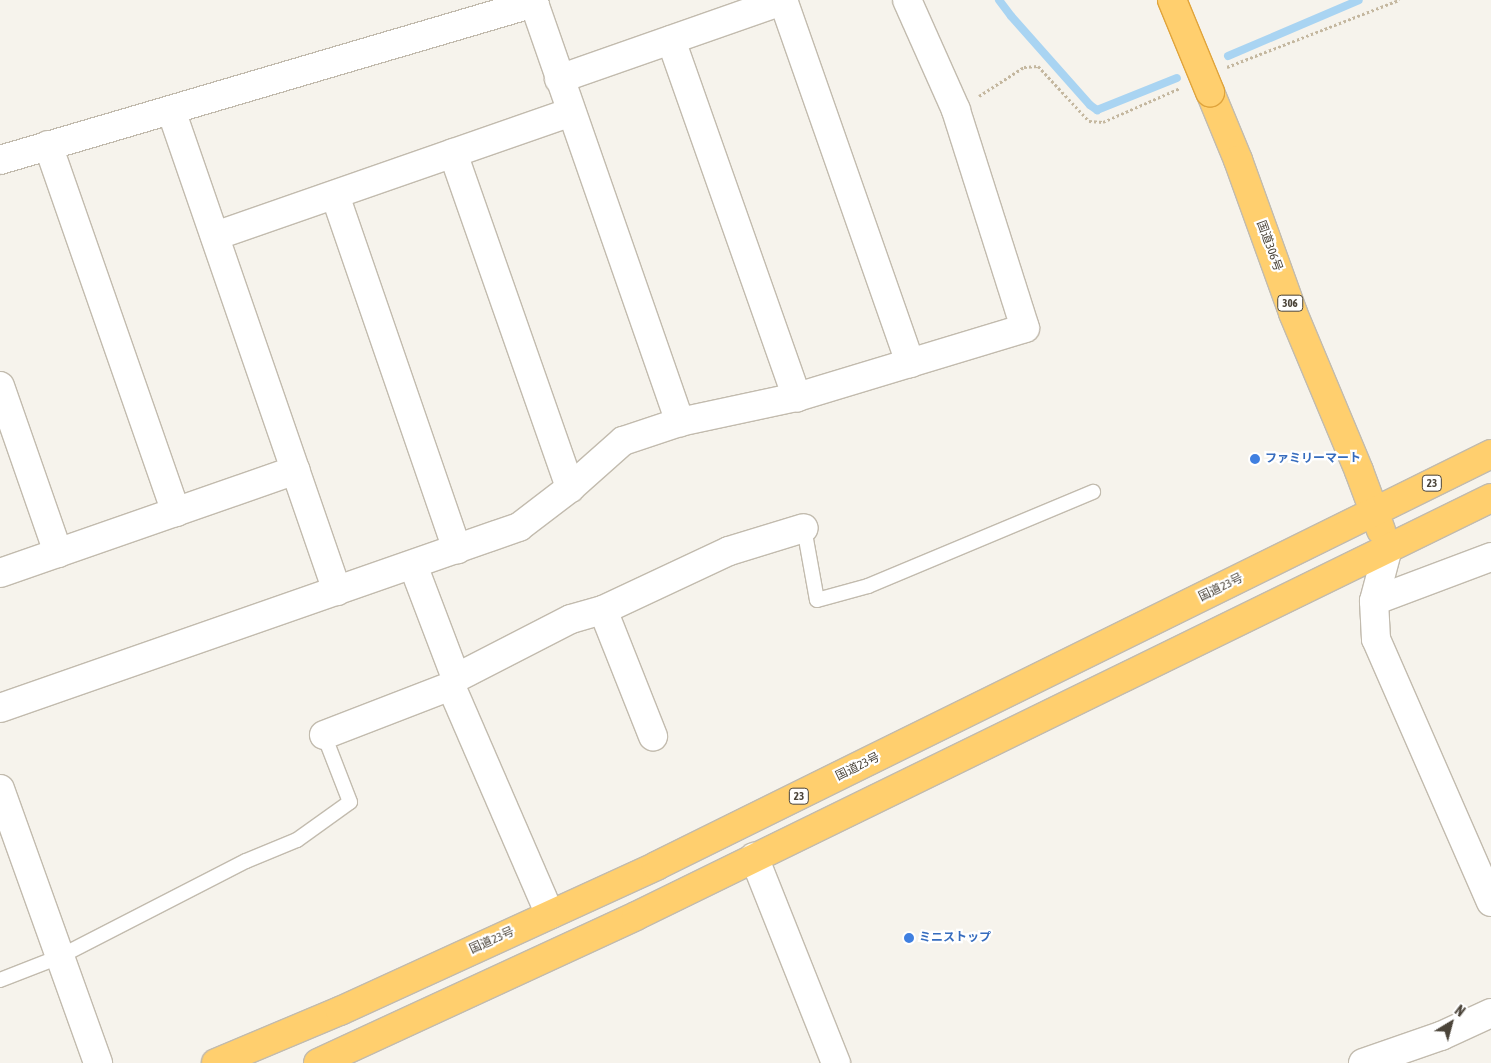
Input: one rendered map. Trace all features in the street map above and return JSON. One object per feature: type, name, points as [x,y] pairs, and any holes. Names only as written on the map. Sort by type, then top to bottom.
[{"type":"highway","name":"国道306号","points":[[1172,0],[1215,81],[1238,160],[1293,313],[1359,471],[1388,548]]},
{"type":"highway","name":"国道23号","points":[[216,1063],[340,1011],[656,866],[1491,454]]},
{"type":"highway","points":[[318,1063],[627,920],[754,857],[945,767],[1491,498]]},
{"type":"street","points":[[559,79],[784,0],[910,363]]},
{"type":"street","points":[[0,708],[519,527],[570,488],[623,441],[680,422],[797,397],[1025,328],[956,110],[907,0]]},
{"type":"street","points":[[0,160],[534,3],[570,112],[680,422]]},
{"type":"street","points":[[671,40],[797,397]]},
{"type":"street","points":[[170,110],[337,591]]},
{"type":"street","points":[[215,236],[570,112]]},
{"type":"street","points":[[48,146],[176,512]]},
{"type":"street","points":[[453,153],[570,488]]},
{"type":"street","points":[[335,195],[457,550]]},
{"type":"street","points":[[0,386],[58,553]]},
{"type":"street","points":[[0,573],[296,470]]},
{"type":"street","points":[[324,735],[454,682],[571,619],[602,610],[729,550],[804,528]]},
{"type":"street","points":[[1388,548],[1374,601],[1376,639],[1491,902]]},
{"type":"street","points":[[1374,601],[1491,557]]},
{"type":"street","points":[[413,564],[454,682],[550,915]]},
{"type":"street","points":[[602,610],[653,736]]},
{"type":"street","points":[[0,789],[98,1063]]},
{"type":"street","points":[[754,857],[836,1063]]},
{"type":"street","points":[[1364,1063],[1393,1059],[1491,1013]]},
{"type":"lane","points":[[804,528],[817,600],[868,586],[1093,492]]},
{"type":"lane","points":[[0,980],[59,957],[246,861],[297,840],[350,802],[324,735]]},
{"type":"path","points":[[1215,81],[1399,0]]},
{"type":"path","points":[[956,110],[1024,67],[1038,66],[1089,121],[1103,122],[1184,86]]},
{"type":"waterway","points":[[999,0],[1090,105],[1097,110],[1177,78]]},
{"type":"waterway","points":[[1228,56],[1359,0]]},
{"type":"place","name":"ファミリーマート","points":[[1255,459]]},
{"type":"place","name":"ミニストップ","points":[[909,938]]}]
